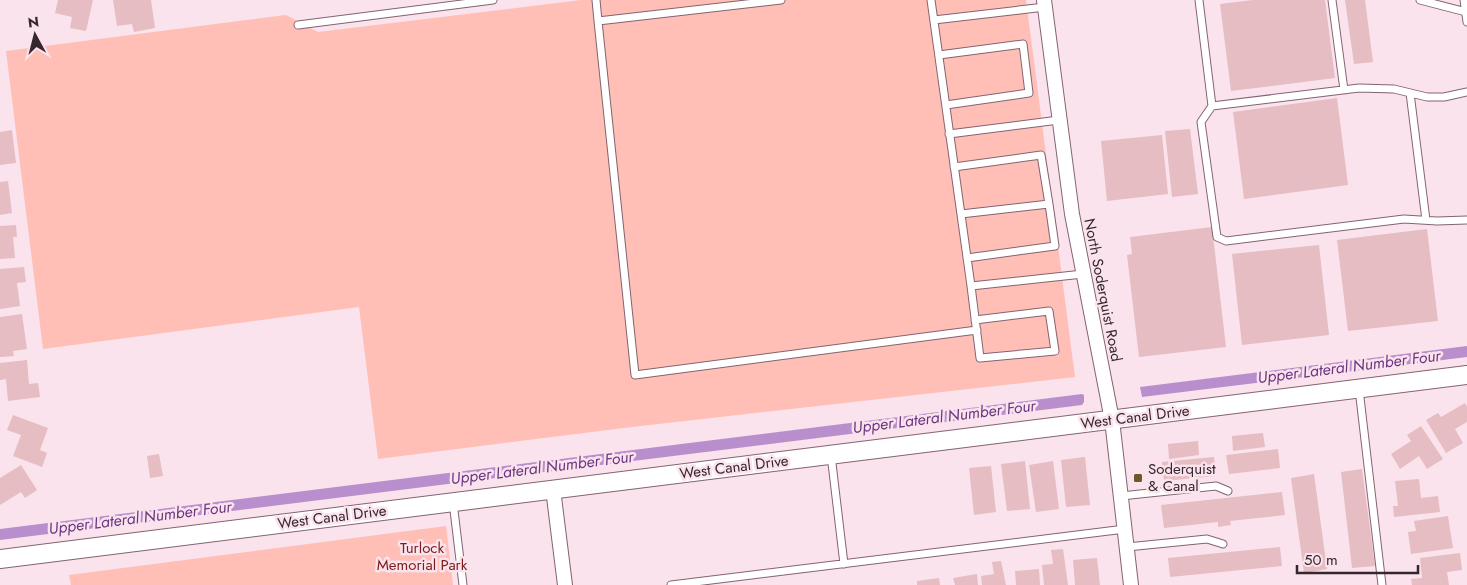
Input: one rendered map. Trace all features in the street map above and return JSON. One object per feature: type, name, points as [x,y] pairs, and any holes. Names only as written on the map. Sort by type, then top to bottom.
[{"type":"street","name":"North Soderquist Road","points":[[1045,4],[1070,203],[1112,420],[1131,585]]},
{"type":"street","name":"West Canal Drive","points":[[0,558],[1467,375]]},
{"type":"street","points":[[553,489],[565,585]]},
{"type":"lane","points":[[298,25],[494,0]]},
{"type":"lane","points":[[596,0],[635,375],[977,330]]},
{"type":"lane","points":[[598,21],[781,0]]},
{"type":"lane","points":[[931,0],[980,358],[1054,351],[1050,311],[975,320]]},
{"type":"lane","points":[[1199,0],[1212,106],[1201,122],[1217,237],[1226,241],[1404,220],[1436,222],[1467,220]]},
{"type":"lane","points":[[1332,0],[1344,90]]},
{"type":"lane","points":[[1420,0],[1466,12]]},
{"type":"lane","points":[[1464,0],[1467,22]]},
{"type":"lane","points":[[934,20],[1045,4]]},
{"type":"lane","points":[[939,55],[1023,44],[1029,93],[946,105]]},
{"type":"lane","points":[[1212,106],[1376,87],[1394,89],[1427,97],[1444,97],[1467,92]]},
{"type":"lane","points":[[1410,93],[1426,220]]},
{"type":"lane","points":[[950,134],[1059,120]]},
{"type":"lane","points":[[954,167],[1041,155],[1055,246],[967,258]]},
{"type":"lane","points":[[961,214],[1048,204]]},
{"type":"lane","points":[[971,286],[1083,274]]},
{"type":"lane","points":[[1359,388],[1382,585]]},
{"type":"lane","points":[[830,455],[844,564]]},
{"type":"lane","points":[[1121,496],[1216,486],[1228,491]]},
{"type":"lane","points":[[453,501],[464,585]]},
{"type":"lane","points":[[671,585],[1125,529]]},
{"type":"lane","points":[[1127,547],[1207,539],[1224,544]]},
{"type":"green space","points":[[581,0],[1026,0],[1075,377],[632,427],[378,459],[359,307],[43,349],[6,51],[286,15],[318,32]]},
{"type":"green space","name":"Turlock Memorial Park","points":[[446,526],[453,585],[71,585],[69,575]]},
{"type":"water","name":"Upper Lateral Number Four","points":[[1467,346],[1467,357],[1142,397],[1140,387]]},
{"type":"water","name":"Upper Lateral Number Four","points":[[1084,395],[1084,402],[1082,405],[0,540],[0,529]]},
{"type":"building","points":[[58,0],[93,0],[86,31],[70,28],[72,17],[55,13]]},
{"type":"building","points":[[113,0],[151,0],[155,28],[134,32],[132,24],[117,26]]},
{"type":"building","points":[[1253,0],[1325,0],[1335,78],[1231,91],[1220,4]]},
{"type":"building","points":[[1345,0],[1365,0],[1373,62],[1354,64]]},
{"type":"building","points":[[1337,98],[1348,185],[1244,199],[1233,112]]},
{"type":"building","points":[[1190,129],[1198,194],[1172,197],[1165,131]]},
{"type":"building","points":[[12,130],[16,163],[0,165],[0,132]]},
{"type":"building","points":[[1162,135],[1168,194],[1107,201],[1101,141]]},
{"type":"building","points":[[8,181],[12,213],[0,215],[0,182]]},
{"type":"building","points":[[16,225],[17,237],[13,237],[15,258],[0,259],[0,226]]},
{"type":"building","points":[[1212,227],[1226,347],[1139,357],[1127,255],[1132,254],[1130,237]]},
{"type":"building","points":[[1427,229],[1438,321],[1348,331],[1337,240]]},
{"type":"building","points":[[1319,245],[1329,335],[1242,345],[1232,254]]},
{"type":"building","points":[[24,267],[26,282],[17,283],[20,306],[0,309],[0,269]]},
{"type":"building","points":[[22,314],[27,349],[13,351],[14,356],[0,357],[0,317]]},
{"type":"building","points":[[27,360],[29,384],[38,383],[40,397],[8,401],[6,379],[0,380],[0,363]]},
{"type":"building","points":[[1465,403],[1467,407],[1467,422],[1455,429],[1463,443],[1446,453],[1426,420],[1438,413],[1441,417]]},
{"type":"building","points":[[13,415],[48,428],[40,450],[47,453],[42,467],[13,456],[21,435],[7,430]]},
{"type":"building","points":[[1421,426],[1443,459],[1427,469],[1419,456],[1400,469],[1391,454],[1411,441],[1407,435]]},
{"type":"building","points":[[1263,433],[1265,447],[1233,451],[1232,436]]},
{"type":"building","points":[[1198,441],[1199,455],[1169,459],[1168,444]]},
{"type":"building","points":[[1278,449],[1280,468],[1229,474],[1226,455]]},
{"type":"building","points":[[159,454],[163,476],[150,478],[147,456]]},
{"type":"building","points":[[1085,457],[1090,505],[1066,507],[1061,460]]},
{"type":"building","points":[[1214,457],[1216,476],[1164,481],[1162,462]]},
{"type":"building","points":[[1025,461],[1030,509],[1007,511],[1001,464]]},
{"type":"building","points":[[1053,461],[1059,509],[1036,512],[1029,465]]},
{"type":"building","points":[[21,465],[37,490],[25,498],[21,492],[0,505],[0,478]]},
{"type":"building","points":[[991,466],[996,512],[974,515],[969,468]]},
{"type":"building","points":[[1362,469],[1375,566],[1352,568],[1341,472]]},
{"type":"building","points":[[1314,474],[1327,569],[1304,573],[1291,478]]},
{"type":"building","points":[[1419,479],[1421,498],[1438,496],[1440,512],[1394,517],[1393,506],[1398,506],[1395,481]]},
{"type":"building","points":[[1282,492],[1285,515],[1230,521],[1231,525],[1218,527],[1218,522],[1164,528],[1161,505]]},
{"type":"building","points":[[1448,516],[1453,548],[1411,554],[1408,532],[1416,531],[1414,521]]},
{"type":"building","points":[[1280,547],[1282,566],[1170,577],[1168,558]]},
{"type":"building","points":[[1063,549],[1068,585],[1044,585],[1042,565],[1053,564],[1051,550]]},
{"type":"building","points":[[1460,553],[1462,570],[1447,572],[1449,585],[1412,585],[1411,579],[1422,578],[1420,558]]},
{"type":"building","points":[[1097,558],[1100,585],[1075,585],[1073,560]]},
{"type":"building","points":[[1001,561],[1006,585],[982,585],[981,576],[994,574],[992,562]]},
{"type":"building","points":[[1039,569],[1040,585],[1016,585],[1015,571]]},
{"type":"building","points":[[977,574],[978,585],[955,585],[953,578]]},
{"type":"building","points":[[939,578],[940,585],[917,585],[917,581]]},
{"type":"place","name":"Soderquist & Canal","points":[[1138,478]]}]
